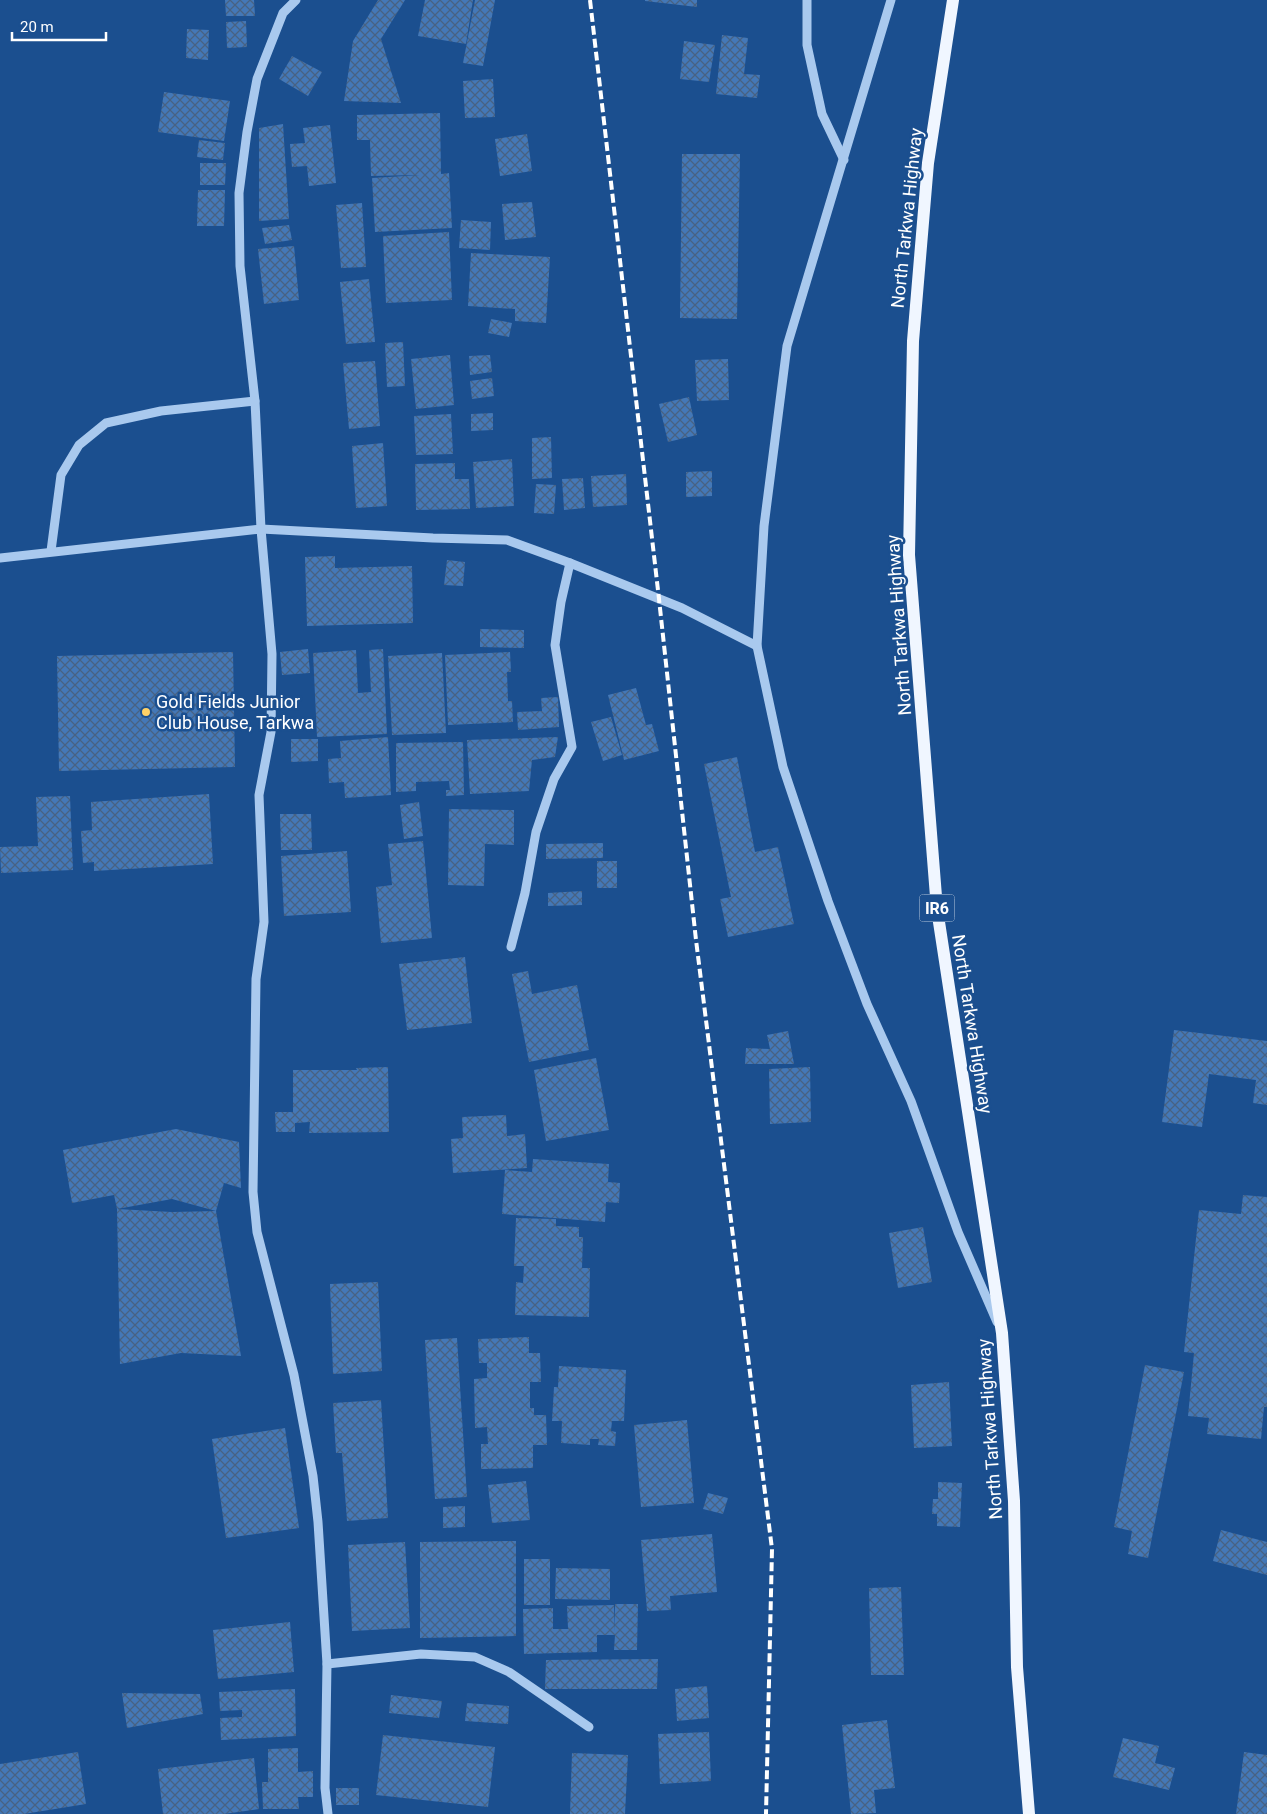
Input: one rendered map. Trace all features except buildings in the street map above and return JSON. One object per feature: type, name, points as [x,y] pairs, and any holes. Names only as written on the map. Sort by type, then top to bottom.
[{"type":"main road","name":"North Tarkwa Highway","points":[[953,0],[928,163],[914,331],[910,556],[937,909],[1002,1333],[1014,1501],[1017,1667],[1029,1814]]},
{"type":"street","points":[[296,0],[283,13],[257,79],[247,132],[239,193],[240,266],[255,401],[261,529],[272,654],[271,732],[259,794],[264,922],[256,979],[253,1192],[257,1232],[294,1375],[313,1476],[318,1522],[327,1664],[325,1788],[328,1814]]},
{"type":"street","points":[[806,0],[807,46],[822,114],[844,160]]},
{"type":"street","points":[[892,0],[787,346],[764,526],[757,646],[783,767],[828,901],[867,1004],[911,1101],[958,1232],[1002,1333]]},
{"type":"street","points":[[51,552],[61,474],[79,445],[106,423],[161,412],[255,401]]},
{"type":"street","points":[[0,558],[261,529],[507,540],[682,608],[757,646]]},
{"type":"street","points":[[511,947],[525,893],[536,832],[554,779],[572,747],[555,645],[561,602],[570,563]]},
{"type":"street","points":[[327,1664],[421,1654],[475,1657],[509,1672],[589,1727]]},
{"type":"railway","points":[[590,0],[696,940],[772,1549],[766,1814]]},
{"type":"place","name":"Gold Fields Junior Club House, Tarkwa","points":[[146,712]]}]
